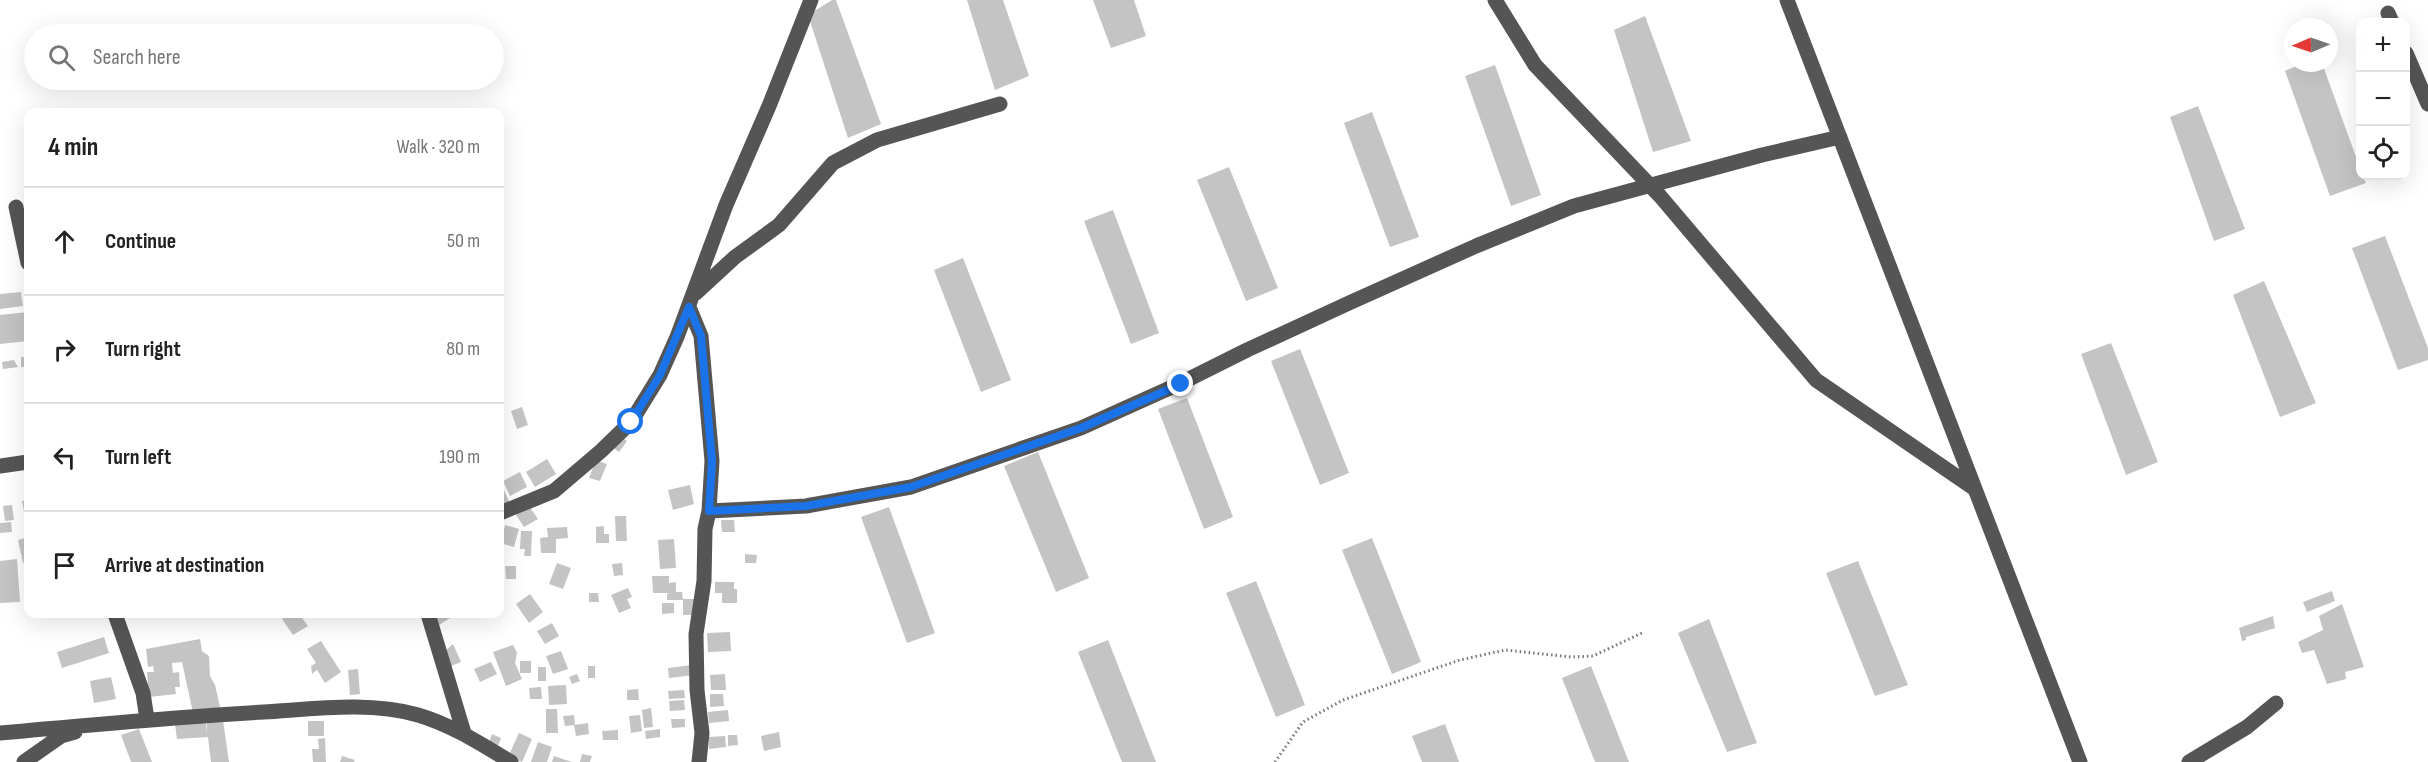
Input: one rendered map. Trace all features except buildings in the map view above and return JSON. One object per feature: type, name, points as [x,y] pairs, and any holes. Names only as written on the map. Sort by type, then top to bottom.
[{"type":"street","points":[[504,511],[554,491],[601,452],[631,422],[660,375],[692,301],[726,205],[769,106],[811,0]]},
{"type":"street","points":[[1495,0],[1535,65],[1649,184],[1816,380],[1976,489]]},
{"type":"street","points":[[1787,0],[2080,762]]},
{"type":"street","points":[[2410,62],[2428,104]]},
{"type":"street","points":[[692,301],[735,257],[779,225],[833,163],[877,140],[1000,104]]},
{"type":"street","points":[[709,511],[806,506],[911,487],[1061,435],[1181,384],[1257,345],[1476,246],[1574,206],[1649,184],[1840,137]]},
{"type":"street","points":[[16,207],[24,244]]},
{"type":"street","points":[[692,301],[701,336],[712,461],[709,511],[705,529],[704,581],[696,634],[697,690],[702,733],[699,762]]},
{"type":"street","points":[[0,466],[24,463]]},
{"type":"street","points":[[116,618],[143,693],[147,719]]},
{"type":"street","points":[[429,618],[464,733]]},
{"type":"street","points":[[2189,762],[2247,727],[2276,703]]},
{"type":"street","points":[[0,733],[147,719],[286,710],[386,709],[418,715],[464,733],[511,762]]},
{"type":"street","points":[[24,762],[61,736],[102,724]]},
{"type":"path","points":[[1275,762],[1303,722],[1343,700],[1460,660],[1504,650],[1571,657],[1593,656],[1642,633]]},
{"type":"route","points":[[631,422],[660,375],[689,307],[701,336],[712,461],[709,511],[806,506],[911,487],[1081,428],[1181,384]]}]
